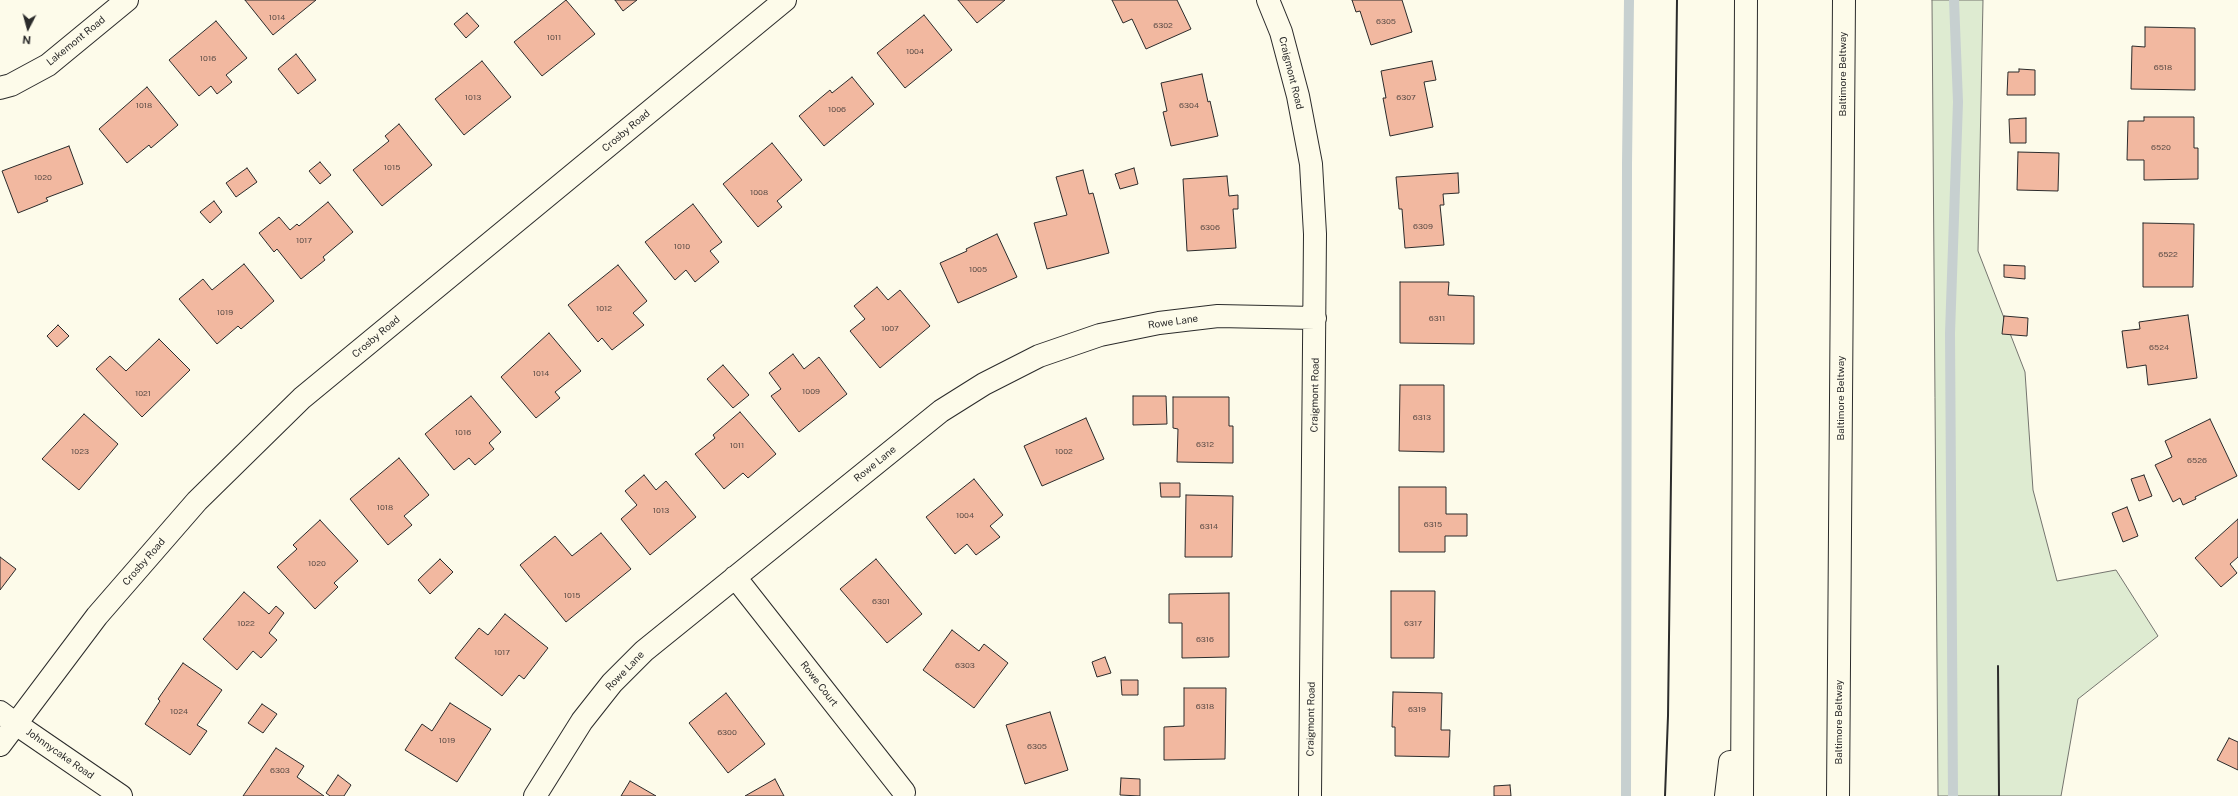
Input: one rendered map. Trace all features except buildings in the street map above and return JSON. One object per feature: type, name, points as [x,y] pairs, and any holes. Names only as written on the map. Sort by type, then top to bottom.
[{"type":"main road","name":"Lakemont Road","points":[[0,88],[11,85],[48,65],[127,0]]},
{"type":"main road","name":"Crosby Road","points":[[0,745],[8,718],[197,501],[302,398],[785,0]]},
{"type":"main road","name":"Craigmont Road","points":[[1268,0],[1280,32],[1298,96],[1311,164],[1315,234],[1310,796]]},
{"type":"main road","points":[[1742,796],[1746,0]]},
{"type":"main road","name":"Baltimore Beltway","points":[[1838,796],[1844,0]]},
{"type":"main road","name":"Rowe Lane","points":[[535,796],[582,721],[612,683],[644,651],[941,412],[984,384],[1039,356],[1100,335],[1158,323],[1218,316],[1315,318]]},
{"type":"main road","name":"Rowe Court","points":[[735,577],[904,792]]},
{"type":"main road","points":[[1726,796],[1743,644]]},
{"type":"main road","name":"Johnnycake Road","points":[[8,718],[121,796]]},
{"type":"green space","points":[[1932,0],[1983,0],[1978,251],[2025,372],[2033,490],[2057,581],[2116,570],[2158,636],[2078,699],[2061,796],[1938,796]]},
{"type":"waterway","points":[[1626,796],[1627,164],[1629,0]]},
{"type":"waterway","points":[[1953,796],[1950,333],[1958,102],[1954,0]]},
{"type":"wall","points":[[1665,796],[1668,716],[1677,0]]},
{"type":"wall","points":[[1998,666],[1999,796]]}]
